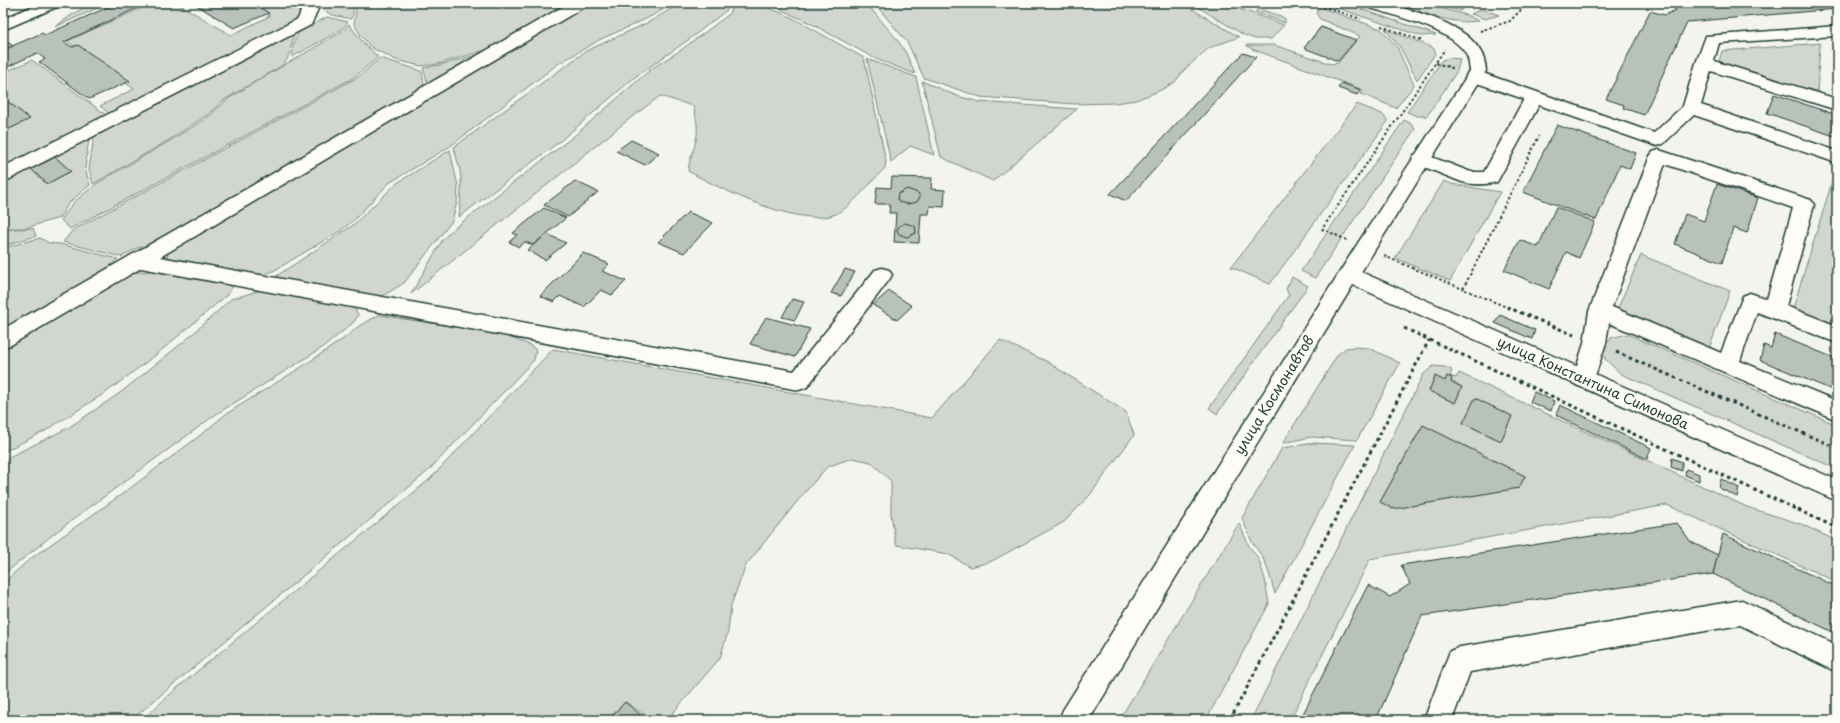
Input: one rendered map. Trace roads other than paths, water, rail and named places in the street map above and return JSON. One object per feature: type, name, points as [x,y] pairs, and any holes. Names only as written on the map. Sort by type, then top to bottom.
[{"type":"main road","points":[[3,24],[53,3]]},
{"type":"main road","points":[[3,175],[305,22],[310,9],[299,3]]},
{"type":"main road","points":[[3,339],[580,3]]},
{"type":"main road","points":[[1370,3],[1434,25],[1459,37],[1473,52],[1477,61],[1476,74],[1554,104],[1658,148],[1804,205],[1774,310]]},
{"type":"main road","points":[[1584,379],[1595,343],[1600,311],[1658,148],[1691,108],[1712,39],[1837,31]]},
{"type":"main road","points":[[1704,63],[1837,105]]},
{"type":"main road","name":"улица Космонавтов","points":[[1073,720],[1365,248],[1476,74]]},
{"type":"main road","points":[[1421,160],[1469,178],[1490,178],[1534,97]]},
{"type":"main road","points":[[1691,108],[1837,157]]},
{"type":"main road","points":[[137,260],[799,381],[882,275]]},
{"type":"main road","name":"улица Константина Симонова","points":[[1349,275],[1837,491]]},
{"type":"main road","points":[[1728,365],[1750,301],[1837,336]]},
{"type":"main road","points":[[1600,311],[1837,411]]},
{"type":"main road","points":[[1438,720],[1460,660],[1742,612],[1837,659]]}]
